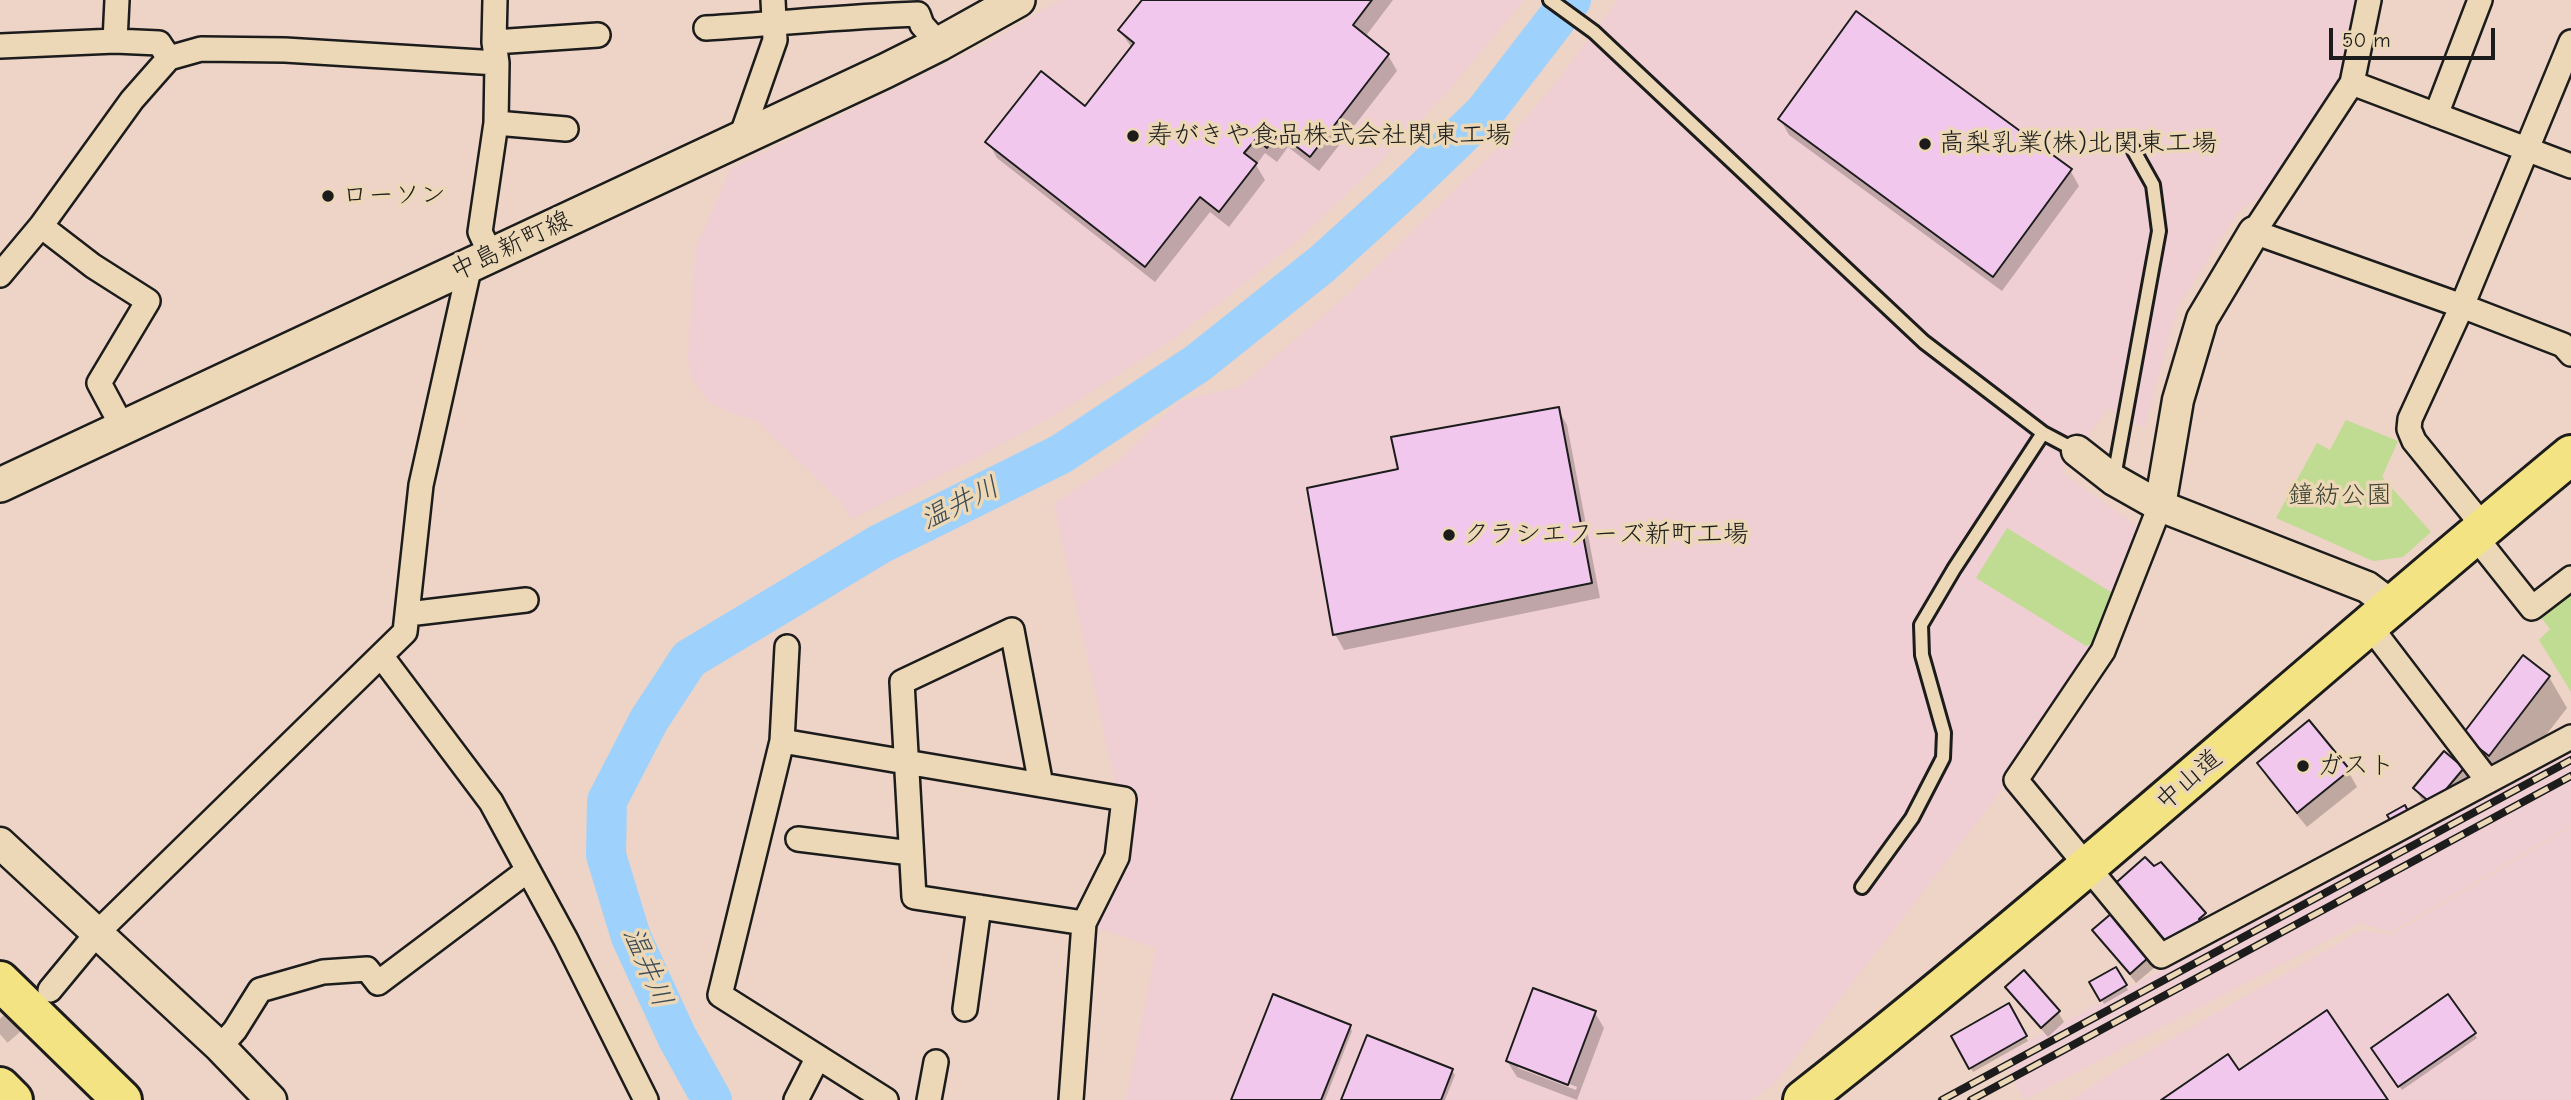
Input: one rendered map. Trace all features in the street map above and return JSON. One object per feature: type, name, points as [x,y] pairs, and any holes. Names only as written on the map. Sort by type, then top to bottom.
[{"type":"highway","name":"中山道","points":[[1803,1100],[2089,866],[2380,615],[2571,455]]},
{"type":"highway","points":[[0,981],[122,1100]]},
{"type":"highway","points":[[0,1015],[83,1100]]},
{"type":"highway","points":[[0,1087],[13,1100]]},
{"type":"main road","name":"中島新町線","points":[[0,485],[939,44],[1018,0]]},
{"type":"street","points":[[115,41],[117,0]]},
{"type":"street","points":[[50,990],[98,932],[405,632],[421,485],[480,260],[480,232],[496,122],[495,0]]},
{"type":"street","points":[[741,137],[775,40],[773,0]]},
{"type":"street","points":[[2369,0],[2352,83],[2254,232],[2202,319],[2178,400],[2160,506],[2103,651],[2016,780],[2161,956],[2571,737]]},
{"type":"street","points":[[2436,115],[2480,0]]},
{"type":"street","points":[[706,28],[774,24],[857,8],[918,14],[922,25],[939,44]]},
{"type":"street","points":[[0,275],[41,226],[132,100],[169,58],[201,49],[495,53],[598,35]]},
{"type":"street","points":[[0,46],[115,41],[159,43],[169,58]]},
{"type":"street","points":[[2571,42],[2462,306],[2410,419],[2409,429],[2414,441],[2532,608],[2571,578]]},
{"type":"street","points":[[2352,83],[2571,166]]},
{"type":"street","points":[[496,122],[566,129]]},
{"type":"street","points":[[41,226],[93,266],[148,301],[99,383],[123,428]]},
{"type":"street","points":[[2254,232],[2462,306],[2563,345],[2571,354]]},
{"type":"street","points":[[2077,451],[2114,480],[2160,506],[2367,587],[2380,615],[2488,781]]},
{"type":"street","points":[[408,614],[526,600]]},
{"type":"street","points":[[1041,785],[1012,630],[902,682],[914,897],[1084,923]]},
{"type":"street","points":[[787,647],[782,741],[720,995],[886,1100]]},
{"type":"street","points":[[382,657],[491,802],[566,940],[646,1100]]},
{"type":"street","points":[[782,741],[1124,799],[1117,857],[1084,923],[1071,1100]]},
{"type":"street","points":[[798,839],[911,853]]},
{"type":"street","points":[[0,843],[220,1047],[271,1100]]},
{"type":"street","points":[[220,1047],[235,1030],[260,990],[323,972],[368,969],[378,983],[527,871]]},
{"type":"street","points":[[965,1009],[979,907]]},
{"type":"street","points":[[796,1100],[818,1057]]},
{"type":"street","points":[[929,1100],[936,1062]]},
{"type":"lane","points":[[1550,0],[1594,32],[1924,342],[2043,433],[2077,451]]},
{"type":"lane","points":[[2114,480],[2160,231],[2153,185],[2134,151]]},
{"type":"lane","points":[[1863,887],[1912,818],[1943,758],[1944,733],[1922,655],[1921,625],[1954,569],[2043,433]]},
{"type":"shaded area","points":[[1060,0],[1524,0],[1451,88],[1380,162],[1296,242],[1179,335],[1067,408],[977,458],[851,519],[841,502],[757,421],[709,402],[692,379],[688,357],[696,247],[731,169],[988,43]]},
{"type":"shaded area","points":[[1618,0],[2356,0],[2340,78],[2276,187],[2240,209],[2178,306],[2144,428],[2108,408],[2061,472],[2142,530],[2098,649],[2007,783],[1775,1083],[1751,1100],[1126,1100],[1156,948],[1095,927],[1129,845],[1135,791],[1116,788],[1054,504],[1118,461],[1179,401],[1239,387],[1343,299],[1506,140],[1555,84]]},
{"type":"shaded area","points":[[2571,750],[2571,825],[2391,932],[2360,923],[2024,1100],[2001,1056]]},
{"type":"shaded area","points":[[2571,827],[2571,1100],[2071,1100],[2116,1070],[2362,930],[2391,935]]},
{"type":"green space","name":"鐘紡公園","points":[[2346,420],[2398,441],[2382,477],[2431,532],[2403,557],[2373,561],[2276,518],[2317,443],[2330,450]]},
{"type":"green space","points":[[2007,528],[2114,594],[2095,643],[2086,646],[1976,578]]},
{"type":"green space","points":[[2571,584],[2571,692],[2539,640],[2550,629],[2536,611]]},
{"type":"building","name":"寿がきや食品株式会社関東工場","points":[[1142,0],[1372,0],[1353,25],[1389,54],[1310,157],[1279,133],[1267,148],[1256,139],[1244,153],[1257,163],[1219,212],[1200,197],[1145,267],[985,142],[1041,71],[1085,106],[1134,43],[1118,30]]},
{"type":"building","name":"高梨乳業(株)北関東工場","points":[[1856,11],[2072,169],[1993,277],[1778,119]]},
{"type":"building","name":"クラシエフーズ新町工場","points":[[1559,407],[1592,583],[1333,635],[1307,488],[1398,469],[1391,437]]},
{"type":"building","points":[[2523,655],[2550,676],[2489,756],[2462,735]]},
{"type":"building","name":"ガスト","points":[[2309,720],[2350,770],[2297,813],[2257,763]]},
{"type":"building","points":[[2444,751],[2464,768],[2433,805],[2413,788]]},
{"type":"building","points":[[2405,805],[2410,815],[2393,825],[2387,815]]},
{"type":"building","points":[[2145,857],[2154,866],[2161,862],[2206,913],[2199,919],[2204,924],[2173,944],[2158,943],[2110,888]]},
{"type":"building","points":[[2112,913],[2149,957],[2130,974],[2092,930]]},
{"type":"building","points":[[2116,967],[2127,985],[2100,1001],[2089,982]]},
{"type":"building","points":[[2024,970],[2060,1011],[2041,1028],[2005,987]]},
{"type":"building","points":[[1533,988],[1596,1011],[1568,1085],[1506,1061]]},
{"type":"building","points":[[1273,994],[1351,1025],[1321,1100],[1231,1100]]},
{"type":"building","points":[[2448,994],[2476,1033],[2398,1087],[2371,1048]]},
{"type":"building","points":[[2009,1003],[2027,1036],[1969,1069],[1951,1036]]},
{"type":"building","points":[[2327,1010],[2388,1100],[2161,1100],[2228,1054],[2239,1070]]},
{"type":"building","points":[[1367,1035],[1453,1069],[1441,1100],[1341,1100]]},
{"type":"waterway","name":"温井川","points":[[712,1100],[677,1037],[631,937],[606,855],[607,801],[649,720],[689,659],[880,544],[1061,454],[1198,363],[1322,264],[1484,113],[1571,0]]},
{"type":"tunnel","points":[[0,1034],[37,1002]]},
{"type":"railway","points":[[1942,1100],[2571,760]]},
{"type":"railway","points":[[1971,1100],[2571,776]]},
{"type":"place","name":"寿がきや食品株式会社関東工場","points":[[1133,136]]},
{"type":"place","name":"高梨乳業(株)北関東工場","points":[[1925,144]]},
{"type":"place","name":"ローソン","points":[[328,196]]},
{"type":"place","name":"クラシエフーズ新町工場","points":[[1449,535]]},
{"type":"place","name":"ガスト","points":[[2303,766]]}]
